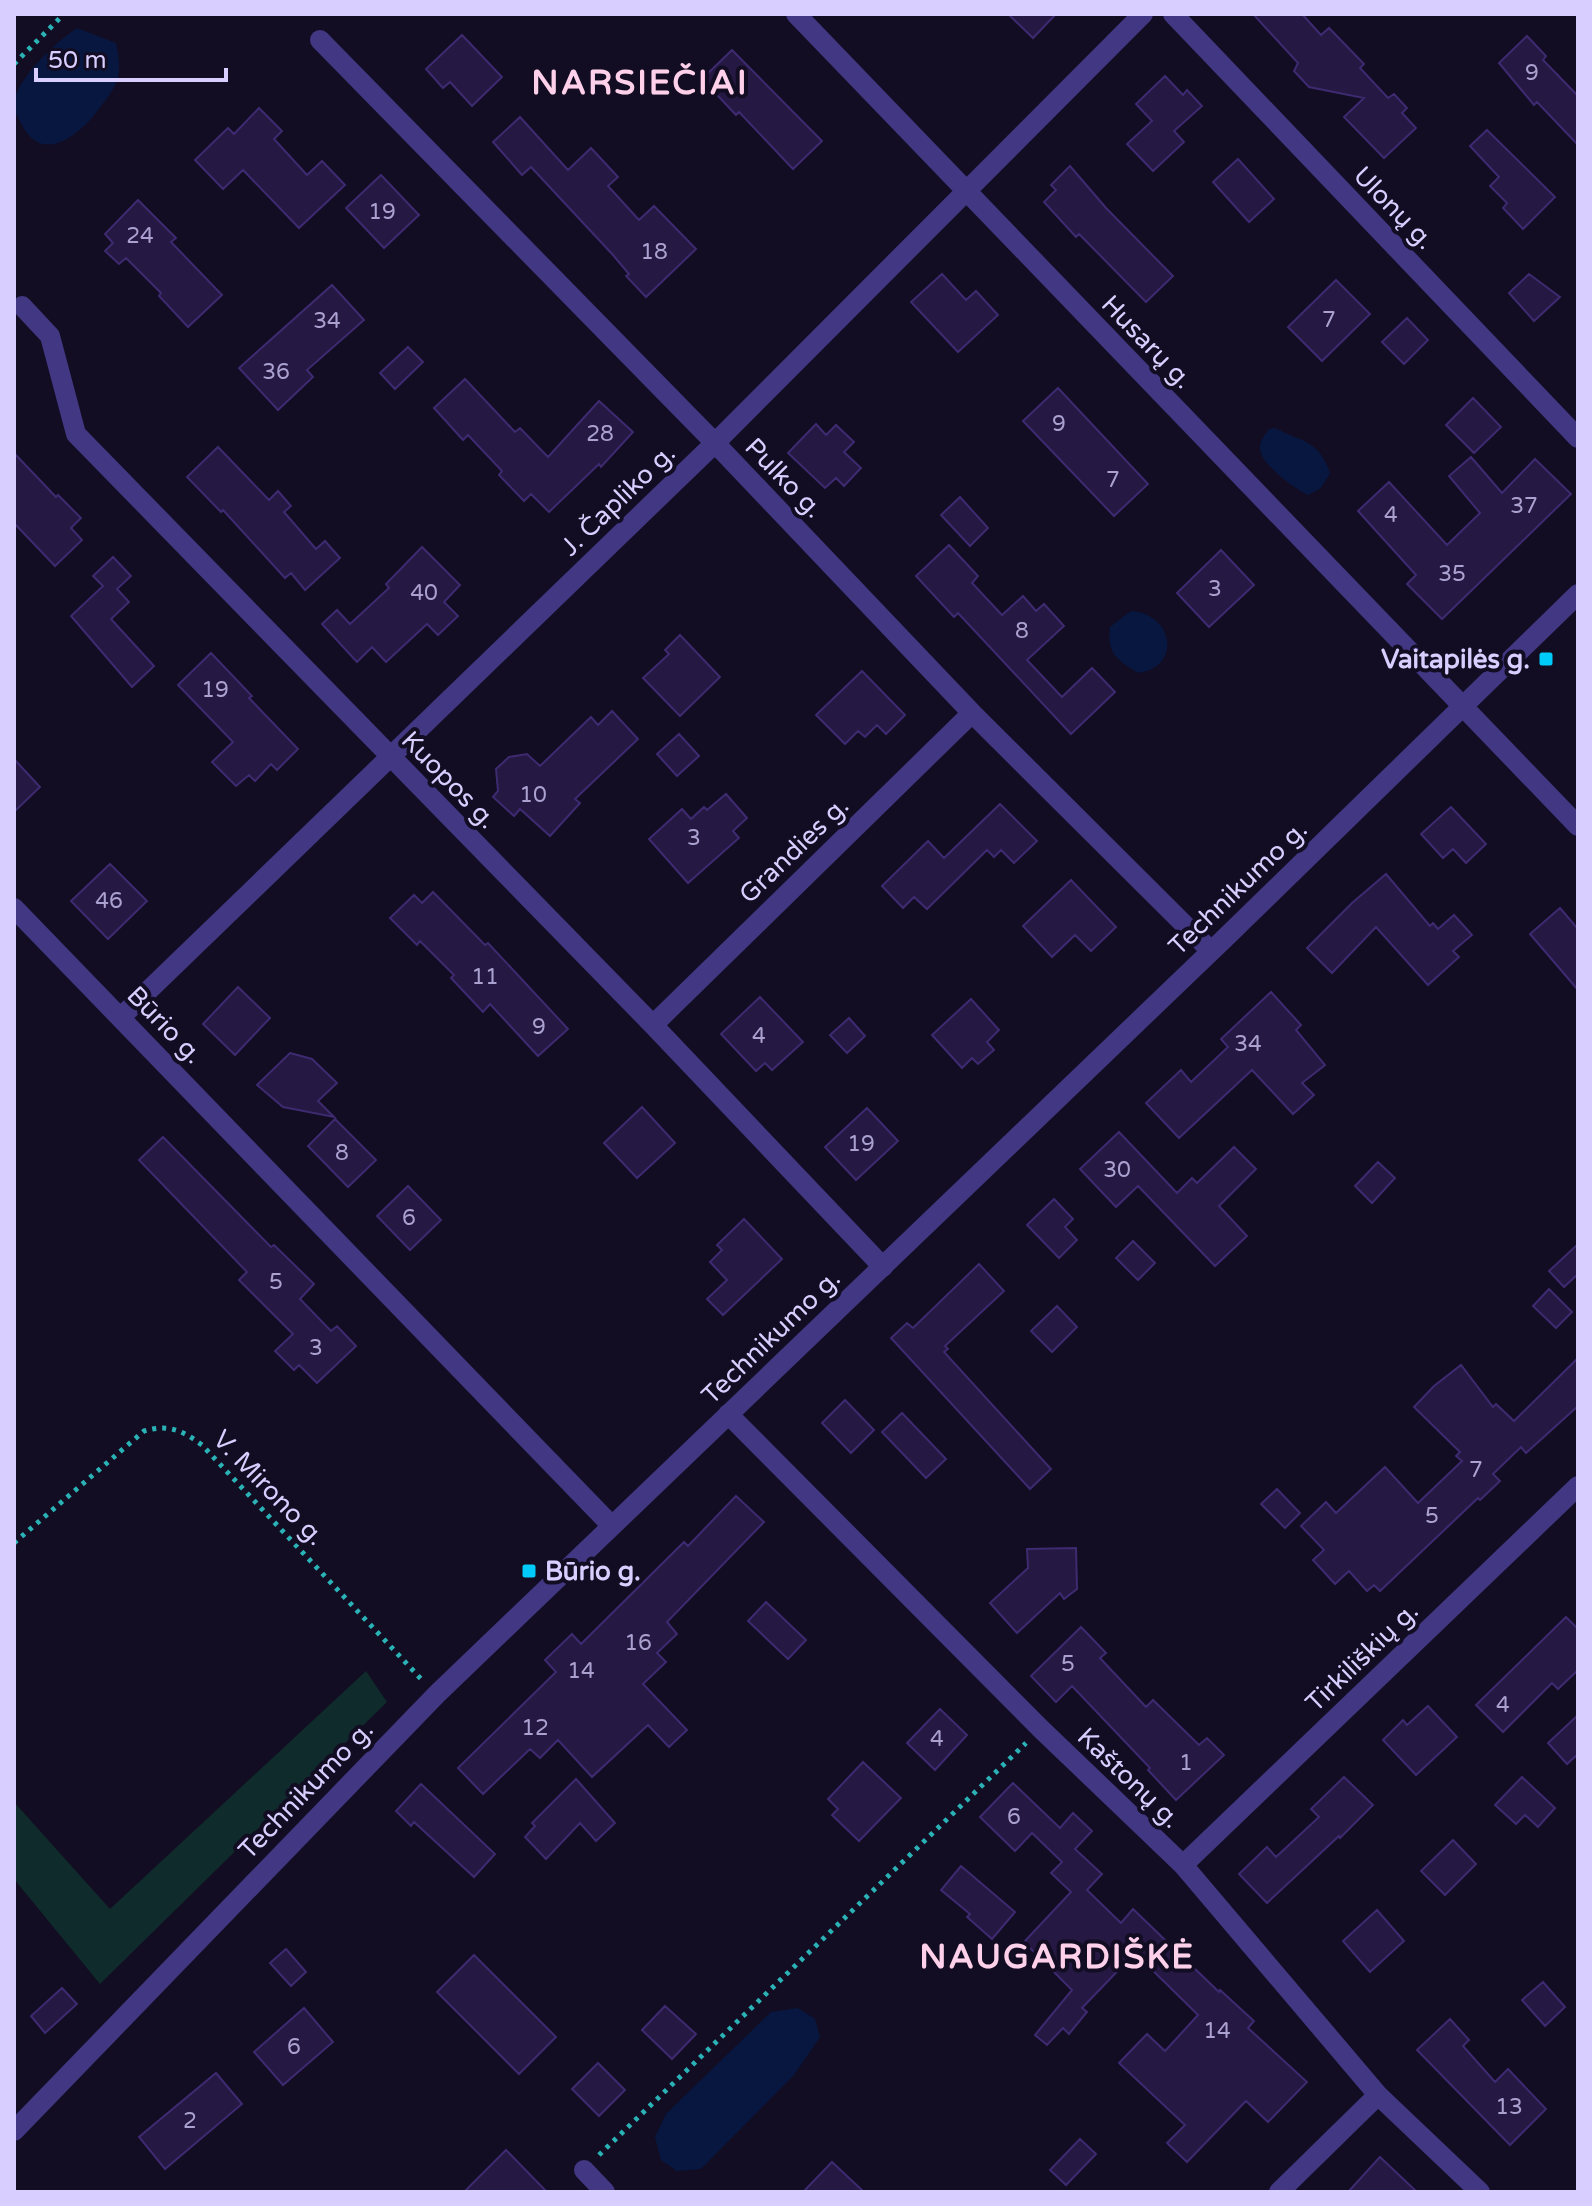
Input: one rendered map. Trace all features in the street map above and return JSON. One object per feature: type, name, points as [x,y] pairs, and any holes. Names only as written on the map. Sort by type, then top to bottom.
[{"type":"street","name":"Husarų g.","points":[[796,14],[1463,705]]},
{"type":"street","name":"J. Čapliko g.","points":[[121,1017],[715,443],[1143,14]]},
{"type":"street","name":"Ulonų g.","points":[[1173,14],[1578,438]]},
{"type":"street","name":"Pulko g.","points":[[320,40],[715,443],[972,713],[1211,951]]},
{"type":"street","name":"Kuopos g.","points":[[22,306],[50,336],[76,434],[653,1025],[883,1267]]},
{"type":"street","name":"Technikumo g.","points":[[14,2131],[437,1694],[1578,594]]},
{"type":"street","points":[[1463,705],[1578,826]]},
{"type":"street","name":"Grandies g.","points":[[653,1025],[972,713]]},
{"type":"street","name":"Būrio g.","points":[[14,908],[611,1525]]},
{"type":"street","name":"Kaštonų g.","points":[[728,1414],[1041,1729],[1183,1865],[1378,2095],[1480,2192]]},
{"type":"street","name":"Tirkiliškių g.","points":[[1183,1865],[1578,1486]]},
{"type":"street","points":[[1279,2192],[1378,2095]]},
{"type":"street","points":[[584,2170],[605,2192]]},
{"type":"path","points":[[14,64],[64,14]]},
{"type":"path","name":"V. Mirono g.","points":[[14,1543],[144,1431],[159,1427],[175,1428],[202,1445],[437,1694]]},
{"type":"path","points":[[584,2170],[1041,1729]]},
{"type":"green space","points":[[366,1671],[387,1702],[100,1984],[14,1879],[14,1802],[110,1909]]},
{"type":"water","points":[[77,28],[116,43],[118,79],[105,101],[81,129],[61,142],[40,143],[30,137],[15,111],[17,92],[49,51]]},
{"type":"water","points":[[1275,428],[1308,443],[1320,454],[1330,473],[1321,488],[1308,495],[1286,481],[1265,460],[1260,446],[1269,429]]},
{"type":"water","points":[[1131,611],[1145,614],[1156,621],[1164,630],[1167,641],[1162,661],[1152,669],[1138,673],[1115,655],[1110,644],[1110,627]]},
{"type":"water","points":[[798,2008],[815,2019],[820,2037],[794,2075],[701,2169],[677,2171],[661,2160],[655,2137],[666,2114],[771,2012]]},
{"type":"building","points":[[1008,14],[1056,14],[1033,38]]},
{"type":"building","points":[[1253,14],[1302,14],[1321,35],[1329,28],[1364,64],[1360,68],[1388,98],[1394,94],[1407,108],[1402,113],[1416,128],[1384,158],[1344,117],[1364,98],[1309,87],[1294,71],[1298,63]]},
{"type":"building","points":[[462,35],[502,77],[472,106],[450,82],[443,88],[426,69]]},
{"type":"building","points":[[1527,36],[1546,56],[1543,60],[1578,96],[1578,145],[1537,102],[1534,105],[1499,63]]},
{"type":"building","points":[[732,50],[822,141],[793,169],[739,112],[736,115],[702,79]]},
{"type":"building","points":[[1165,76],[1183,95],[1187,90],[1202,106],[1174,131],[1184,142],[1153,171],[1127,144],[1152,121],[1136,104]]},
{"type":"building","points":[[259,108],[282,131],[274,139],[307,175],[322,161],[345,185],[299,228],[243,170],[223,189],[195,160],[228,128],[234,134]]},
{"type":"building","points":[[520,117],[568,170],[591,148],[618,177],[608,186],[639,220],[654,206],[696,249],[646,297],[626,276],[629,274],[613,255],[531,167],[522,175],[493,142]]},
{"type":"building","points":[[1487,130],[1555,197],[1523,229],[1503,208],[1507,203],[1490,186],[1499,177],[1470,146]]},
{"type":"building","points":[[1238,159],[1274,199],[1249,222],[1213,182]]},
{"type":"building","points":[[1070,166],[1106,208],[1173,276],[1146,302],[1079,234],[1076,237],[1044,202],[1056,190],[1051,185]]},
{"type":"building","points":[[381,175],[419,215],[384,248],[346,208]]},
{"type":"building","points":[[138,200],[176,238],[171,242],[222,295],[188,327],[159,296],[161,293],[126,258],[119,264],[105,251],[113,243],[105,234]]},
{"type":"building","points":[[942,274],[966,300],[976,291],[998,315],[958,352],[911,302]]},
{"type":"building","points":[[1529,274],[1560,297],[1534,321],[1509,293]]},
{"type":"building","points":[[1336,280],[1370,314],[1322,361],[1288,327]]},
{"type":"building","points":[[332,285],[364,320],[307,370],[313,377],[278,410],[239,368]]},
{"type":"building","points":[[1407,318],[1428,340],[1404,364],[1382,342]]},
{"type":"building","points":[[408,347],[423,362],[395,389],[380,373]]},
{"type":"building","points":[[465,379],[515,432],[520,428],[548,457],[599,401],[633,432],[601,467],[599,464],[549,512],[531,494],[524,501],[499,475],[502,471],[468,435],[463,440],[434,408]]},
{"type":"building","points":[[1058,388],[1148,484],[1114,516],[1023,421]]},
{"type":"building","points":[[1473,398],[1501,427],[1474,453],[1446,425]]},
{"type":"building","points":[[816,424],[826,435],[836,425],[854,442],[844,452],[861,468],[844,486],[836,478],[825,488],[788,453]]},
{"type":"building","points":[[218,447],[269,500],[278,491],[291,506],[284,512],[316,549],[325,541],[340,558],[305,590],[291,573],[285,578],[223,510],[221,512],[187,477]]},
{"type":"building","points":[[14,453],[81,518],[71,528],[82,540],[55,566],[14,523]]},
{"type":"building","points":[[1471,457],[1502,493],[1535,459],[1571,494],[1442,619],[1407,584],[1416,575],[1358,511],[1389,482],[1447,545],[1480,513],[1449,476]]},
{"type":"building","points":[[960,497],[988,528],[970,546],[941,515]]},
{"type":"building","points":[[949,545],[978,576],[972,583],[1002,615],[1023,596],[1036,611],[1044,604],[1064,626],[1027,660],[1062,697],[1092,668],[1115,692],[1071,734],[958,613],[954,617],[916,576]]},
{"type":"building","points":[[422,547],[460,585],[444,602],[458,616],[438,635],[427,624],[386,662],[372,647],[357,662],[322,624],[337,610],[350,624],[389,588],[386,584]]},
{"type":"building","points":[[1221,550],[1254,585],[1209,627],[1177,593]]},
{"type":"building","points":[[113,557],[131,576],[117,589],[129,602],[111,619],[154,666],[132,687],[71,616],[103,586],[93,576]]},
{"type":"building","points":[[680,635],[720,677],[680,716],[643,678],[669,654],[665,650]]},
{"type":"building","points":[[211,653],[298,749],[277,770],[271,764],[255,781],[249,775],[236,786],[212,762],[233,742],[178,685]]},
{"type":"building","points":[[862,671],[905,715],[886,734],[877,725],[865,737],[858,731],[845,744],[816,715]]},
{"type":"building","points":[[612,711],[638,739],[575,799],[580,803],[550,836],[520,809],[514,816],[493,797],[498,791],[496,769],[509,757],[527,754],[540,766],[591,717],[598,725]]},
{"type":"building","points":[[679,734],[699,756],[677,776],[657,754]]},
{"type":"building","points":[[14,759],[40,787],[14,812]]},
{"type":"building","points":[[726,794],[747,818],[733,831],[739,838],[688,883],[649,839],[682,809],[691,819]]},
{"type":"building","points":[[1000,804],[1037,841],[1014,863],[1001,850],[994,857],[987,850],[927,909],[914,897],[903,908],[882,886],[928,841],[944,858]]},
{"type":"building","points":[[1451,807],[1486,844],[1466,863],[1453,849],[1443,858],[1421,834]]},
{"type":"building","points":[[110,864],[147,901],[108,939],[71,901]]},
{"type":"building","points":[[1386,874],[1430,926],[1433,923],[1438,929],[1454,915],[1472,935],[1453,951],[1459,957],[1428,985],[1376,927],[1332,973],[1307,948]]},
{"type":"building","points":[[1071,880],[1116,927],[1091,951],[1075,935],[1052,957],[1023,926]]},
{"type":"building","points":[[433,892],[485,945],[488,943],[568,1029],[538,1056],[490,1004],[483,1012],[451,978],[454,975],[420,941],[417,945],[390,918],[414,895],[422,903]]},
{"type":"building","points":[[1560,908],[1578,929],[1578,990],[1530,934]]},
{"type":"building","points":[[238,987],[270,1018],[235,1055],[203,1024]]},
{"type":"building","points":[[1271,992],[1301,1025],[1296,1030],[1325,1065],[1302,1083],[1314,1095],[1293,1114],[1252,1070],[1179,1138],[1146,1103],[1181,1070],[1191,1082],[1228,1047],[1221,1039]]},
{"type":"building","points":[[760,997],[803,1042],[772,1070],[765,1063],[756,1071],[721,1034]]},
{"type":"building","points":[[971,999],[999,1030],[987,1042],[994,1050],[978,1064],[972,1058],[962,1068],[932,1035]]},
{"type":"building","points":[[849,1018],[865,1036],[847,1053],[830,1035]]},
{"type":"building","points":[[290,1053],[312,1059],[337,1083],[318,1101],[334,1117],[283,1107],[257,1085]]},
{"type":"building","points":[[642,1107],[675,1143],[637,1178],[604,1143]]},
{"type":"building","points":[[867,1108],[898,1141],[856,1180],[825,1147]]},
{"type":"building","points":[[335,1119],[376,1160],[348,1187],[308,1146]]},
{"type":"building","points":[[1119,1132],[1177,1193],[1192,1178],[1197,1183],[1234,1147],[1256,1169],[1219,1206],[1247,1236],[1215,1266],[1138,1186],[1116,1207],[1080,1169]]},
{"type":"building","points":[[163,1137],[271,1247],[274,1245],[314,1284],[300,1299],[331,1331],[337,1326],[356,1346],[317,1383],[299,1365],[294,1370],[275,1351],[293,1334],[239,1280],[247,1272],[139,1160]]},
{"type":"building","points":[[1378,1162],[1395,1178],[1372,1203],[1355,1186]]},
{"type":"building","points":[[408,1186],[441,1220],[410,1250],[377,1216]]},
{"type":"building","points":[[1054,1199],[1073,1219],[1065,1227],[1077,1240],[1059,1258],[1027,1225]]},
{"type":"building","points":[[744,1219],[782,1259],[723,1315],[707,1299],[727,1280],[710,1262],[722,1250],[717,1245]]},
{"type":"building","points":[[1133,1241],[1155,1263],[1138,1280],[1116,1258]]},
{"type":"building","points":[[1578,1244],[1578,1274],[1564,1287],[1549,1271]]},
{"type":"building","points":[[979,1264],[1004,1291],[945,1346],[948,1349],[944,1352],[1051,1469],[1030,1489],[891,1338],[907,1323],[913,1328]]},
{"type":"building","points":[[1549,1289],[1572,1312],[1556,1328],[1533,1306]]},
{"type":"building","points":[[1057,1306],[1077,1327],[1052,1352],[1031,1331]]},
{"type":"building","points":[[1578,1358],[1578,1406],[1526,1453],[1521,1447],[1493,1474],[1500,1481],[1380,1591],[1374,1585],[1367,1591],[1349,1571],[1335,1584],[1313,1560],[1324,1550],[1301,1526],[1326,1502],[1336,1513],[1385,1467],[1418,1503],[1462,1461],[1456,1456],[1460,1452],[1414,1407],[1461,1365],[1493,1407],[1496,1404],[1514,1421]]},
{"type":"building","points":[[845,1400],[874,1430],[851,1453],[822,1423]]},
{"type":"building","points":[[902,1413],[946,1459],[926,1478],[882,1432]]},
{"type":"building","points":[[1277,1489],[1300,1513],[1285,1528],[1261,1504]]},
{"type":"building","points":[[736,1496],[764,1522],[667,1622],[677,1634],[657,1653],[666,1662],[643,1684],[687,1730],[669,1747],[648,1725],[592,1777],[558,1740],[540,1758],[530,1749],[483,1794],[458,1768],[556,1672],[545,1660],[572,1634],[581,1644],[684,1542],[688,1546]]},
{"type":"building","points":[[1076,1548],[1077,1589],[1064,1599],[1060,1593],[1017,1633],[990,1603],[1028,1568],[1027,1549]]},
{"type":"building","points":[[766,1602],[806,1640],[788,1659],[748,1621]]},
{"type":"building","points":[[1566,1617],[1578,1629],[1578,1670],[1558,1689],[1552,1683],[1503,1732],[1476,1705]]},
{"type":"building","points":[[1081,1627],[1106,1653],[1100,1658],[1146,1707],[1153,1700],[1199,1745],[1207,1738],[1224,1755],[1176,1800],[1072,1686],[1056,1702],[1031,1676]]},
{"type":"building","points":[[1428,1706],[1457,1737],[1416,1775],[1383,1740],[1403,1720],[1407,1725]]},
{"type":"building","points":[[940,1709],[967,1735],[935,1770],[907,1743]]},
{"type":"building","points":[[1578,1715],[1578,1754],[1567,1764],[1548,1743]]},
{"type":"building","points":[[863,1762],[901,1798],[859,1841],[832,1815],[838,1809],[828,1799]]},
{"type":"building","points":[[1344,1777],[1373,1805],[1267,1903],[1239,1874],[1267,1847],[1276,1857],[1319,1817],[1311,1809]]},
{"type":"building","points":[[1522,1777],[1555,1808],[1538,1827],[1525,1815],[1516,1824],[1495,1805]]},
{"type":"building","points":[[576,1779],[615,1823],[596,1841],[580,1823],[546,1859],[525,1837],[535,1826],[532,1823]]},
{"type":"building","points":[[1013,1783],[1060,1828],[1073,1813],[1092,1831],[1075,1849],[1102,1874],[1087,1890],[1121,1923],[1133,1909],[1219,1992],[1254,2021],[1248,2028],[1307,2082],[1268,2122],[1246,2101],[1187,2162],[1167,2143],[1185,2125],[1119,2063],[1147,2034],[1165,2051],[1198,2015],[1135,1953],[1082,2008],[1087,2012],[1069,2034],[1063,2028],[1047,2045],[1035,2035],[1072,1990],[1024,1942],[1071,1892],[1051,1873],[1062,1862],[1032,1833],[1015,1851],[980,1817]]},
{"type":"building","points":[[421,1784],[495,1854],[474,1877],[414,1822],[411,1826],[396,1811]]},
{"type":"building","points":[[1453,1840],[1476,1864],[1445,1895],[1421,1871]]},
{"type":"building","points":[[961,1866],[1015,1912],[992,1939],[967,1917],[970,1914],[941,1890]]},
{"type":"building","points":[[1377,1910],[1404,1941],[1370,1972],[1343,1941]]},
{"type":"building","points":[[286,1949],[306,1972],[291,1986],[270,1963]]},
{"type":"building","points":[[474,1955],[556,2037],[519,2074],[437,1992]]},
{"type":"building","points":[[1543,1982],[1565,2007],[1545,2026],[1522,2000]]},
{"type":"building","points":[[62,1988],[77,2004],[45,2033],[31,2016]]},
{"type":"building","points":[[665,2006],[696,2034],[672,2059],[642,2030]]},
{"type":"building","points":[[304,2008],[333,2042],[283,2085],[254,2052]]},
{"type":"building","points":[[1450,2019],[1469,2040],[1463,2046],[1495,2082],[1508,2069],[1546,2109],[1510,2145],[1417,2050]]},
{"type":"building","points":[[598,2063],[625,2090],[599,2116],[572,2089]]},
{"type":"building","points":[[216,2073],[242,2104],[165,2169],[139,2137]]},
{"type":"building","points":[[1080,2139],[1096,2154],[1066,2185],[1050,2170]]},
{"type":"building","points":[[506,2150],[547,2192],[464,2192]]},
{"type":"building","points":[[1380,2157],[1417,2192],[1348,2192]]},
{"type":"building","points":[[832,2162],[864,2192],[803,2192]]},
{"type":"place","name":"Vaitapilės g.","points":[[1546,659]]},
{"type":"place","name":"Būrio g.","points":[[529,1571]]},
{"type":"district","name":"NARSIEČIAI","points":[[640,83]]},
{"type":"district","name":"NAUGARDIŠKĖ","points":[[1057,1957]]}]
